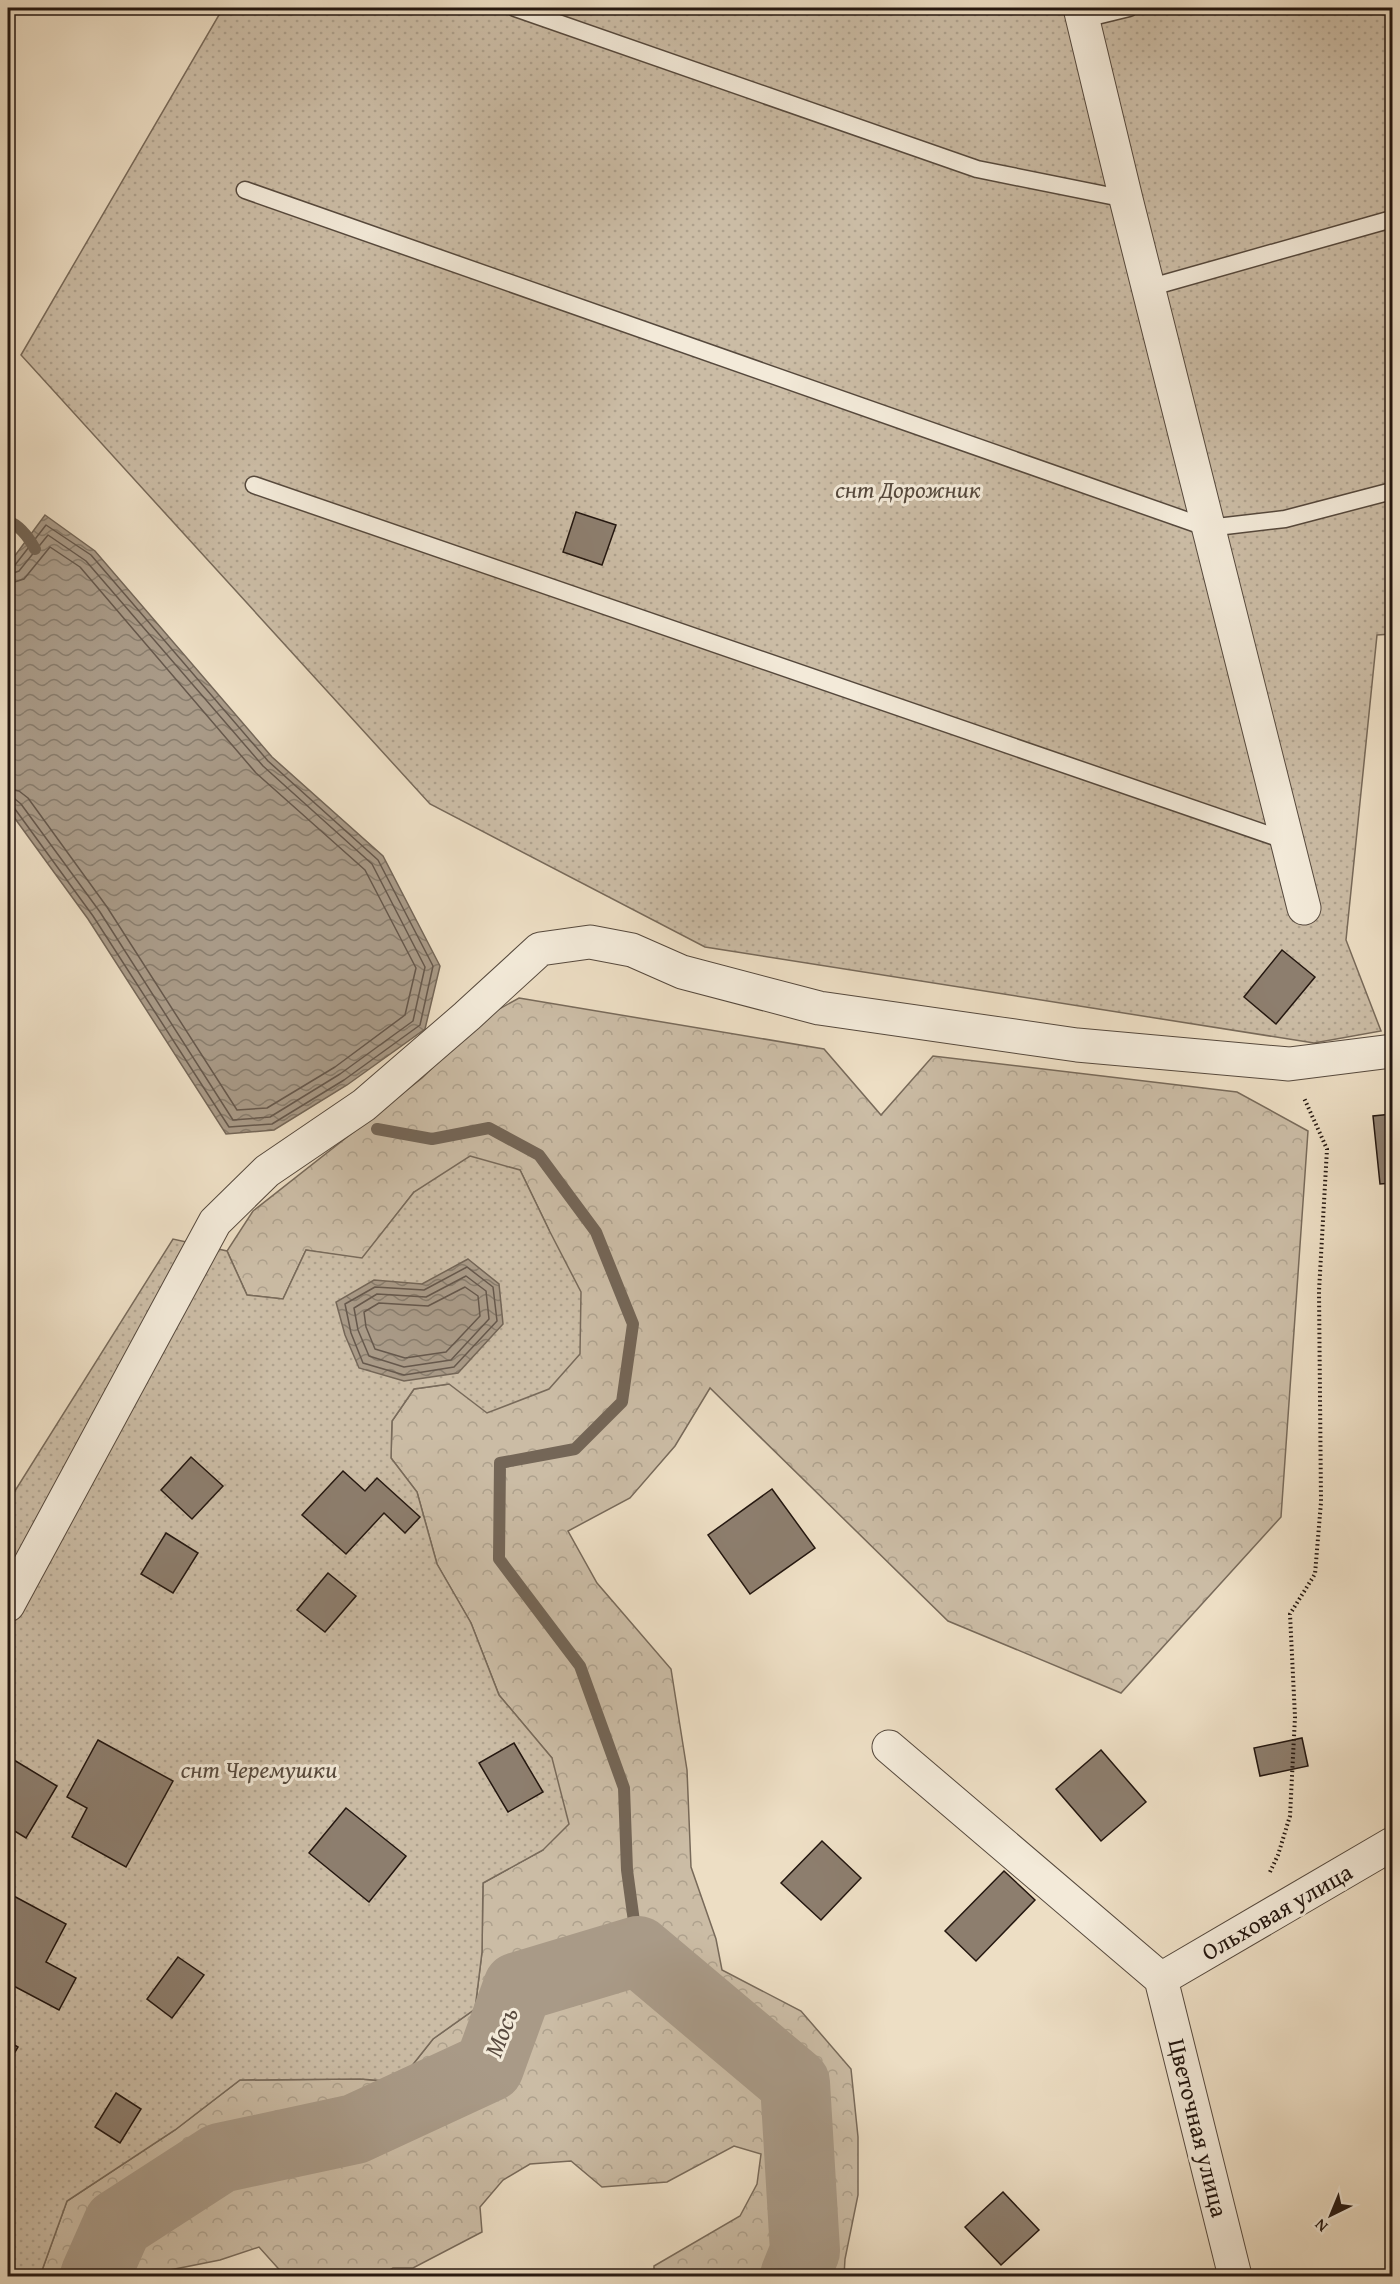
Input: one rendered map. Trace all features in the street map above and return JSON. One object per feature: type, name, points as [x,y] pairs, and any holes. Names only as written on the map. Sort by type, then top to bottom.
[{"type":"street","points":[[1082,13],[1148,288],[1304,908]]},
{"type":"street","points":[[8,1605],[215,1222],[267,1171],[364,1105],[540,949],[590,942],[632,950],[682,972],[819,1008],[1077,1046],[1289,1064],[1392,1051]]},
{"type":"street","points":[[890,1747],[1161,1979]]},
{"type":"street","name":"Ольховая улица","points":[[1161,1979],[1392,1844]]},
{"type":"street","name":"Цветочная улица","points":[[1161,1979],[1235,2277]]},
{"type":"lane","points":[[515,8],[977,169],[1126,199]]},
{"type":"lane","points":[[1082,13],[1129,8]]},
{"type":"lane","points":[[245,190],[1208,528],[1285,519],[1392,491]]},
{"type":"lane","points":[[1148,288],[1392,219]]},
{"type":"lane","points":[[254,485],[1287,841]]},
{"type":"path","points":[[1269,1874],[1278,1855],[1290,1816],[1295,1717],[1290,1614],[1315,1574],[1321,1502],[1319,1292],[1327,1149],[1289,1064]]},
{"type":"green space","name":"снт Дорожник","points":[[223,8],[1392,8],[1392,634],[1377,635],[1346,940],[1381,1031],[1314,1043],[705,947],[430,804],[21,355]]},
{"type":"green space","points":[[519,998],[824,1049],[881,1115],[933,1056],[1237,1092],[1308,1131],[1281,1517],[1121,1693],[948,1621],[710,1388],[675,1446],[630,1498],[568,1531],[597,1583],[671,1669],[687,1770],[691,1867],[716,1939],[722,1970],[801,2011],[851,2069],[858,2137],[858,2195],[845,2259],[844,2276],[654,2276],[654,2266],[740,2216],[757,2184],[761,2154],[734,2146],[667,2182],[602,2187],[571,2161],[530,2164],[503,2180],[480,2207],[482,2232],[413,2268],[393,2268],[380,2276],[285,2276],[259,2247],[220,2260],[170,2270],[163,2276],[40,2276],[67,2201],[175,2130],[240,2080],[360,2079],[399,2082],[433,2039],[475,2009],[482,1952],[483,1883],[543,1850],[552,1758],[499,1695],[471,1623],[437,1564],[417,1492],[391,1458],[392,1421],[414,1389],[449,1384],[549,1230],[520,1170],[414,1192],[362,1259],[306,1250],[283,1299],[247,1295],[227,1251],[253,1211],[422,1078],[483,1018]]},
{"type":"green space","name":"снт Черемушки","points":[[470,1156],[520,1170],[581,1292],[580,1354],[549,1389],[487,1413],[449,1384],[414,1389],[392,1421],[391,1458],[417,1492],[437,1564],[471,1623],[499,1695],[552,1758],[569,1824],[543,1850],[483,1883],[482,1952],[475,2009],[433,2039],[399,2082],[360,2079],[240,2080],[175,2130],[67,2201],[40,2276],[8,2276],[8,1502],[173,1239],[227,1251],[247,1295],[283,1299],[306,1250],[362,1258],[414,1192]]},
{"type":"water","points":[[45,515],[95,551],[272,757],[383,856],[440,966],[425,1029],[347,1085],[274,1130],[226,1134],[88,919],[8,809],[8,565]]},
{"type":"water","points":[[468,1259],[499,1284],[503,1324],[458,1373],[404,1381],[359,1368],[345,1335],[336,1302],[374,1280],[422,1284]]},
{"type":"building","points":[[576,512],[616,525],[602,565],[563,552]]},
{"type":"building","points":[[1282,950],[1315,977],[1276,1024],[1244,997]]},
{"type":"building","points":[[1392,1114],[1392,1183],[1380,1184],[1373,1116]]},
{"type":"building","points":[[191,1457],[223,1486],[192,1519],[161,1490]]},
{"type":"building","points":[[343,1471],[365,1491],[377,1478],[420,1517],[405,1533],[384,1513],[346,1554],[302,1515]]},
{"type":"building","points":[[772,1489],[815,1548],[750,1594],[708,1535]]},
{"type":"building","points":[[166,1533],[198,1553],[173,1593],[141,1574]]},
{"type":"building","points":[[328,1573],[356,1596],[325,1632],[297,1610]]},
{"type":"building","points":[[1387,1676],[1392,1676],[1392,1739],[1391,1739]]},
{"type":"building","points":[[1302,1738],[1308,1766],[1260,1776],[1254,1748]]},
{"type":"building","points":[[98,1740],[173,1781],[126,1867],[72,1837],[87,1808],[67,1797]]},
{"type":"building","points":[[514,1743],[543,1792],[508,1812],[479,1763]]},
{"type":"building","points":[[1101,1750],[1146,1802],[1101,1841],[1056,1789]]},
{"type":"building","points":[[9,1757],[57,1786],[26,1838],[8,1827]]},
{"type":"building","points":[[346,1808],[406,1856],[369,1902],[309,1853]]},
{"type":"building","points":[[822,1841],[861,1878],[821,1920],[781,1883]]},
{"type":"building","points":[[1004,1871],[1035,1900],[976,1961],[945,1931]]},
{"type":"building","points":[[10,1894],[66,1924],[46,1962],[76,1978],[59,2010],[8,1983],[8,1966],[13,1956],[8,1953],[8,1898]]},
{"type":"building","points":[[178,1957],[204,1975],[172,2018],[147,1999]]},
{"type":"building","points":[[8,2041],[18,2047],[8,2064]]},
{"type":"building","points":[[116,2093],[141,2109],[120,2143],[95,2127]]},
{"type":"building","points":[[1003,2192],[1039,2230],[1001,2265],[965,2227]]},
{"type":"waterway","points":[[8,521],[21,529],[35,549]]},
{"type":"waterway","points":[[377,1129],[432,1139],[489,1128],[539,1155],[596,1232],[633,1324],[622,1402],[575,1449],[500,1463],[499,1559],[580,1666],[624,1788],[627,1870],[638,1951]]},
{"type":"waterway","name":"Мось","points":[[95,2276],[118,2224],[220,2158],[355,2129],[489,2067],[518,1987],[638,1951],[795,2083],[805,2251],[795,2276]]}]
